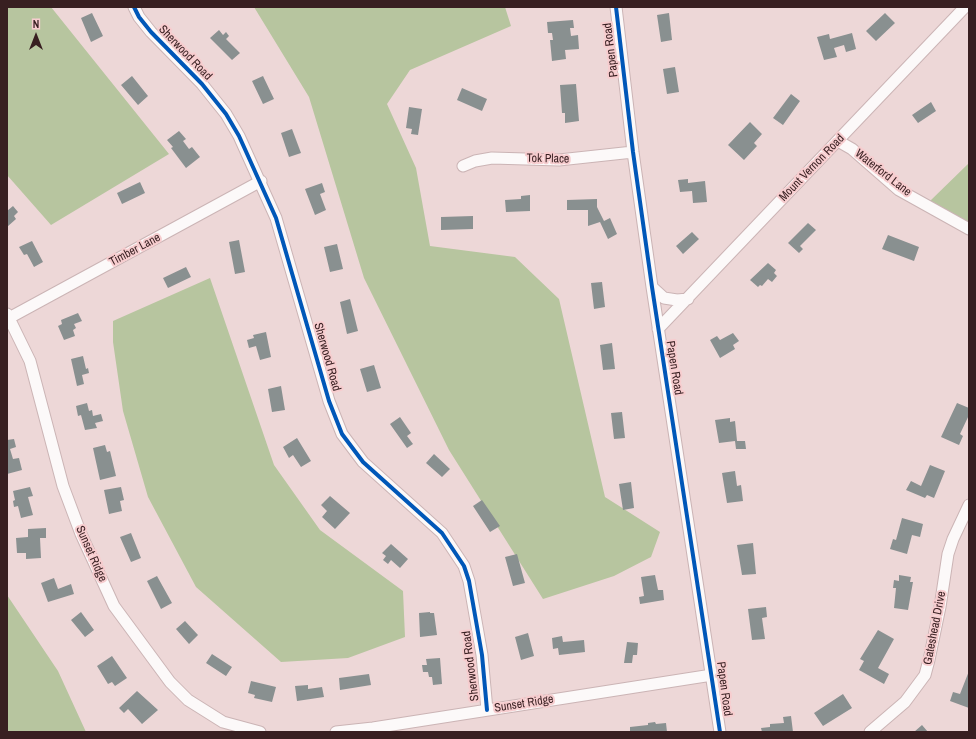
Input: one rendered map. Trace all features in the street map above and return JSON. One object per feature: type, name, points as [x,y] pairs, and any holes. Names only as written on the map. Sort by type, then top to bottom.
[{"type":"street","name":"Sherwood Road","points":[[134,7],[139,17],[151,32],[187,68],[226,114],[239,136],[261,181],[276,218],[329,401],[342,434],[363,462],[442,533],[464,566],[469,581],[482,655],[487,710]]},
{"type":"street","name":"Papen Road","points":[[616,7],[633,152],[658,329],[720,732]]},
{"type":"street","name":"Mount Vernon Road","points":[[658,329],[965,7]]},
{"type":"street","name":"Waterford Lane","points":[[838,141],[852,149],[899,190],[969,229]]},
{"type":"street","name":"Tok Place","points":[[463,166],[475,161],[492,158],[559,160],[633,152]]},
{"type":"street","name":"Timber Lane","points":[[8,316],[261,181]]},
{"type":"street","points":[[652,287],[664,298],[677,300],[688,298]]},
{"type":"street","name":"Sunset Ridge","points":[[8,316],[30,361],[63,486],[81,534],[114,606],[170,682],[188,700],[223,722],[256,732]]},
{"type":"street","name":"Gateshead Drive","points":[[870,732],[905,702],[925,675],[940,607],[948,554],[959,524],[969,506]]},
{"type":"street","name":"Sunset Ridge","points":[[336,732],[373,728],[712,675]]},
{"type":"green space","points":[[7,7],[51,7],[169,154],[51,225],[7,175]]},
{"type":"green space","points":[[254,7],[505,7],[511,26],[410,70],[387,104],[416,168],[430,246],[515,257],[559,299],[605,497],[660,532],[651,557],[614,576],[543,599],[449,450],[364,278],[309,97]]},
{"type":"green space","points":[[969,163],[969,225],[930,201]]},
{"type":"green space","points":[[210,278],[274,465],[320,530],[403,591],[405,637],[348,658],[281,662],[196,587],[148,497],[123,411],[113,342],[113,321]]},
{"type":"green space","points":[[7,595],[58,671],[86,732],[7,732]]},
{"type":"building","points":[[92,13],[103,36],[91,42],[81,18]]},
{"type":"building","points":[[669,13],[672,40],[661,42],[657,15]]},
{"type":"building","points":[[885,13],[895,23],[876,41],[866,31]]},
{"type":"building","points":[[573,20],[574,28],[570,28],[571,36],[578,35],[579,49],[565,50],[566,59],[552,61],[550,40],[553,40],[552,33],[548,33],[547,22]]},
{"type":"building","points":[[219,30],[223,35],[226,32],[229,36],[226,39],[240,53],[232,60],[210,38]]},
{"type":"building","points":[[852,33],[856,49],[846,52],[844,45],[834,48],[837,57],[824,60],[817,37],[829,34],[830,39]]},
{"type":"building","points":[[675,67],[679,92],[667,94],[663,69]]},
{"type":"building","points":[[132,76],[148,96],[138,105],[121,85]]},
{"type":"building","points":[[263,76],[274,99],[263,104],[252,81]]},
{"type":"building","points":[[576,84],[579,121],[565,123],[565,113],[562,113],[560,85]]},
{"type":"building","points":[[462,88],[487,99],[482,111],[457,100]]},
{"type":"building","points":[[791,94],[800,101],[783,125],[773,118]]},
{"type":"building","points":[[931,102],[936,111],[918,123],[912,115]]},
{"type":"building","points":[[409,107],[422,109],[418,135],[411,134],[412,129],[406,128]]},
{"type":"building","points":[[750,122],[762,134],[754,143],[757,146],[744,160],[728,145]]},
{"type":"building","points":[[292,129],[301,153],[289,157],[281,133]]},
{"type":"building","points":[[179,131],[186,139],[183,141],[189,149],[192,147],[200,157],[186,168],[167,140]]},
{"type":"building","points":[[688,179],[688,183],[705,181],[707,202],[693,203],[692,191],[680,192],[678,180]]},
{"type":"building","points":[[140,182],[145,193],[122,204],[117,193]]},
{"type":"building","points":[[322,183],[325,192],[320,194],[326,210],[315,215],[305,189]]},
{"type":"building","points":[[530,195],[530,211],[506,212],[505,200],[521,199],[521,196]]},
{"type":"building","points":[[597,199],[597,207],[604,221],[610,218],[617,234],[608,239],[600,222],[588,226],[588,210],[567,210],[567,200]]},
{"type":"building","points":[[13,206],[18,212],[14,216],[16,219],[7,227],[7,211]]},
{"type":"building","points":[[473,216],[473,229],[441,230],[441,217]]},
{"type":"building","points":[[808,223],[816,230],[800,246],[803,249],[799,253],[788,243]]},
{"type":"building","points":[[692,232],[699,239],[683,254],[676,246]]},
{"type":"building","points":[[888,235],[919,247],[914,261],[882,249]]},
{"type":"building","points":[[239,240],[245,272],[235,274],[229,242]]},
{"type":"building","points":[[32,241],[43,262],[34,267],[27,254],[24,255],[19,247]]},
{"type":"building","points":[[337,244],[343,269],[330,272],[324,247]]},
{"type":"building","points":[[768,263],[776,270],[774,273],[777,276],[772,282],[768,279],[762,286],[760,285],[758,287],[750,280]]},
{"type":"building","points":[[186,267],[191,277],[168,288],[163,278]]},
{"type":"building","points":[[602,282],[605,307],[594,309],[591,283]]},
{"type":"building","points":[[350,299],[358,331],[347,334],[340,302]]},
{"type":"building","points":[[78,313],[82,321],[74,324],[76,328],[73,330],[75,336],[64,340],[58,326],[62,324],[61,320]]},
{"type":"building","points":[[266,332],[271,357],[260,360],[256,346],[249,348],[247,340],[254,338],[253,335]]},
{"type":"building","points":[[733,333],[739,341],[733,345],[735,349],[720,358],[710,340],[717,336],[720,340]]},
{"type":"building","points":[[612,343],[615,369],[603,370],[600,345]]},
{"type":"building","points":[[83,356],[86,369],[88,368],[89,373],[82,375],[84,384],[77,386],[71,359]]},
{"type":"building","points":[[374,365],[381,388],[367,392],[360,369]]},
{"type":"building","points":[[281,386],[285,410],[272,412],[268,389]]},
{"type":"building","points":[[87,403],[89,411],[92,410],[93,416],[101,414],[103,421],[95,423],[97,428],[85,430],[81,415],[78,416],[76,406]]},
{"type":"building","points":[[957,403],[969,408],[969,415],[960,434],[963,436],[959,445],[941,437]]},
{"type":"building","points":[[622,412],[625,438],[614,439],[611,413]]},
{"type":"building","points":[[400,417],[411,433],[407,436],[413,444],[407,448],[390,424]]},
{"type":"building","points":[[730,418],[730,422],[735,421],[737,441],[745,441],[746,449],[736,449],[735,441],[719,443],[715,420]]},
{"type":"building","points":[[297,438],[311,461],[301,467],[293,455],[289,458],[283,447]]},
{"type":"building","points":[[14,439],[16,447],[10,449],[13,459],[19,458],[22,470],[7,474],[7,440]]},
{"type":"building","points":[[105,445],[107,452],[110,451],[116,476],[100,480],[93,448]]},
{"type":"building","points":[[434,454],[450,469],[442,477],[426,463]]},
{"type":"building","points":[[930,465],[945,471],[934,498],[927,495],[925,498],[906,490],[911,481],[921,486]]},
{"type":"building","points":[[735,471],[737,486],[741,485],[743,501],[727,503],[722,473]]},
{"type":"building","points":[[631,482],[634,508],[623,510],[619,484]]},
{"type":"building","points":[[30,487],[33,496],[28,497],[33,515],[21,518],[18,506],[14,507],[13,501],[15,500],[13,491]]},
{"type":"building","points":[[121,487],[124,500],[120,501],[122,511],[109,514],[104,490]]},
{"type":"building","points":[[330,496],[350,513],[335,529],[322,517],[327,511],[321,505]]},
{"type":"building","points":[[482,500],[500,526],[490,532],[473,506]]},
{"type":"building","points":[[902,518],[923,524],[920,537],[912,535],[907,554],[890,549],[893,539],[896,540]]},
{"type":"building","points":[[46,528],[46,538],[40,538],[41,558],[26,559],[26,553],[17,553],[16,538],[28,537],[28,529]]},
{"type":"building","points":[[131,533],[141,558],[131,562],[120,537]]},
{"type":"building","points":[[753,543],[756,574],[742,575],[737,545]]},
{"type":"building","points":[[391,544],[408,559],[400,568],[391,560],[388,564],[383,560],[386,556],[382,553]]},
{"type":"building","points":[[517,554],[525,583],[513,586],[505,557]]},
{"type":"building","points":[[655,575],[658,590],[663,590],[664,600],[640,604],[639,597],[644,596],[641,577]]},
{"type":"building","points":[[899,575],[911,577],[910,582],[913,582],[908,610],[894,608],[896,588],[893,588],[894,580],[899,581]]},
{"type":"building","points":[[157,576],[172,603],[161,609],[147,581]]},
{"type":"building","points":[[54,578],[58,589],[71,584],[74,594],[48,602],[41,583]]},
{"type":"building","points":[[766,607],[767,617],[762,618],[765,639],[752,640],[748,609]]},
{"type":"building","points":[[81,612],[94,630],[85,637],[71,620]]},
{"type":"building","points":[[419,613],[434,613],[437,635],[420,637]]},
{"type":"building","points":[[185,621],[198,635],[189,644],[176,629]]},
{"type":"building","points":[[878,630],[894,639],[878,668],[889,674],[884,684],[859,670],[864,661],[860,659]]},
{"type":"building","points":[[528,633],[534,656],[521,660],[515,637]]},
{"type":"building","points":[[562,636],[563,642],[584,640],[585,652],[559,655],[558,648],[553,649],[552,638]]},
{"type":"building","points":[[627,642],[638,643],[637,655],[633,655],[632,663],[624,663]]},
{"type":"building","points":[[212,654],[232,667],[226,676],[206,663]]},
{"type":"building","points":[[112,656],[127,678],[115,686],[112,682],[108,684],[97,666]]},
{"type":"building","points":[[440,658],[442,684],[433,685],[432,677],[429,677],[428,672],[423,672],[422,665],[427,665],[426,659]]},
{"type":"building","points":[[969,671],[969,708],[950,701],[953,692],[960,694]]},
{"type":"building","points":[[369,674],[371,685],[340,690],[339,678]]},
{"type":"building","points":[[251,681],[276,687],[272,702],[254,698],[255,695],[248,693]]},
{"type":"building","points":[[308,685],[308,689],[322,687],[324,697],[297,701],[295,686]]},
{"type":"building","points":[[137,691],[158,710],[142,724],[128,709],[124,713],[119,708]]},
{"type":"building","points":[[843,694],[852,708],[823,726],[814,713]]},
{"type":"building","points":[[791,716],[793,732],[762,732],[761,728],[770,727],[770,724],[784,723],[783,717]]},
{"type":"building","points":[[655,722],[656,724],[666,723],[667,732],[630,732],[630,727],[648,725],[648,723]]},
{"type":"building","points":[[922,725],[928,732],[914,732]]},
{"type":"cycle path","points":[[134,7],[139,17],[151,32],[202,84],[226,114],[239,136],[276,218],[329,401],[342,434],[363,462],[442,533],[464,566],[469,581],[482,655],[487,710]]},
{"type":"cycle path","points":[[616,7],[633,152],[652,287],[720,732]]}]
